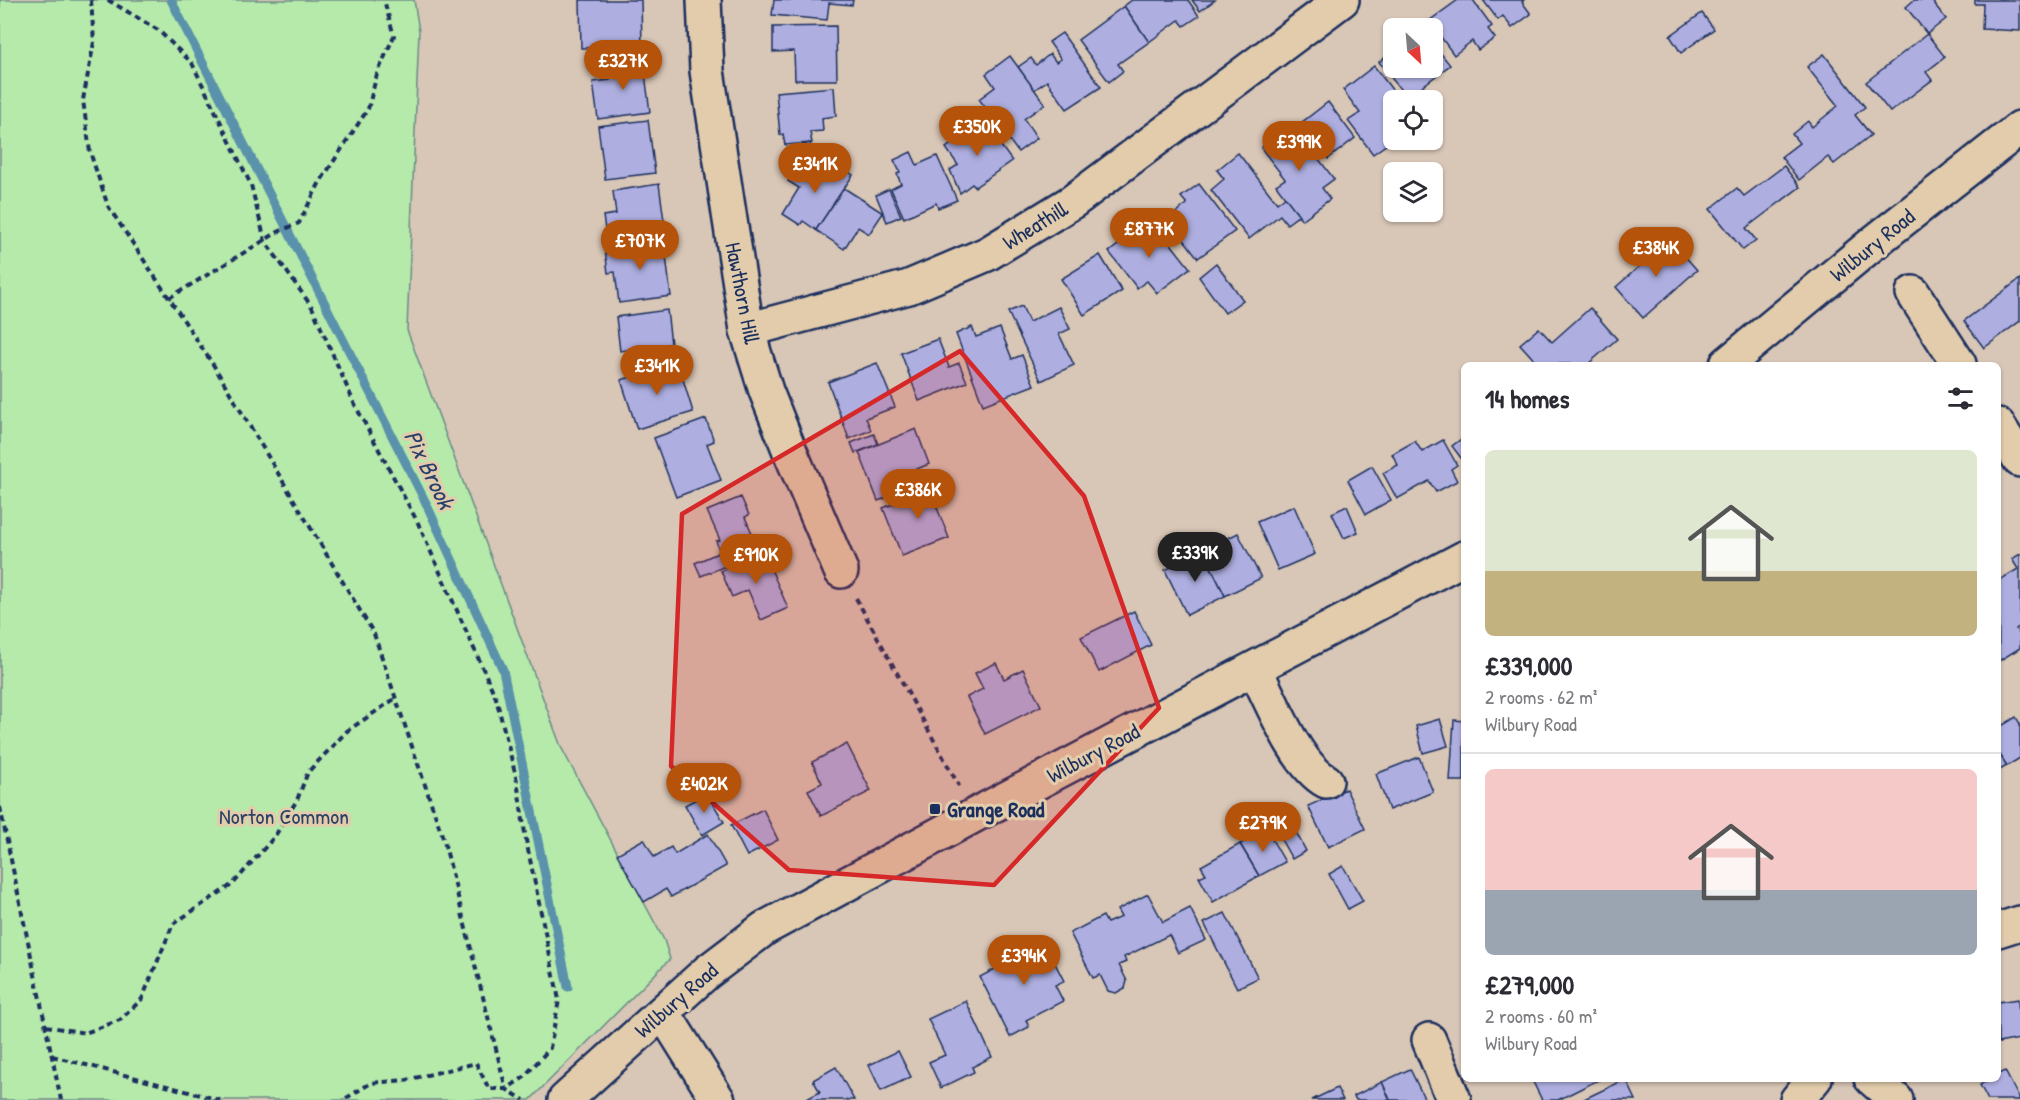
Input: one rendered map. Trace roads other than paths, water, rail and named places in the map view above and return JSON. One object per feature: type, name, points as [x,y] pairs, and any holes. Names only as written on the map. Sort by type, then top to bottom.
[{"type":"street","name":"Hawthorn Hill","points":[[704,0],[706,70],[747,330],[766,391],[785,440],[841,571]]},
{"type":"street","name":"Wheathill","points":[[747,330],[909,286],[1005,244],[1072,202],[1342,0]]},
{"type":"street","name":"Wilbury Road","points":[[1729,362],[1877,240],[2020,128]]},
{"type":"street","points":[[1913,293],[1958,362]]},
{"type":"street","name":"Wilbury Road","points":[[565,1100],[707,972],[765,928],[1461,560]]},
{"type":"street","points":[[1255,669],[1298,750],[1314,774],[1326,781]]},
{"type":"street","points":[[2001,929],[2020,923]]},
{"type":"street","points":[[663,1012],[718,1100]]},
{"type":"street","points":[[1429,1040],[1454,1100]]},
{"type":"street","points":[[1797,1100],[1812,1082]]},
{"type":"street","points":[[1876,1082],[1896,1100]]},
{"type":"waterway","name":"Pix Brook","points":[[171,0],[425,501],[503,670],[568,987]]},
{"type":"place","name":"Grange Road","points":[[935,809]]},
{"type":"park label","name":"Norton Common","points":[[284,816]]}]
